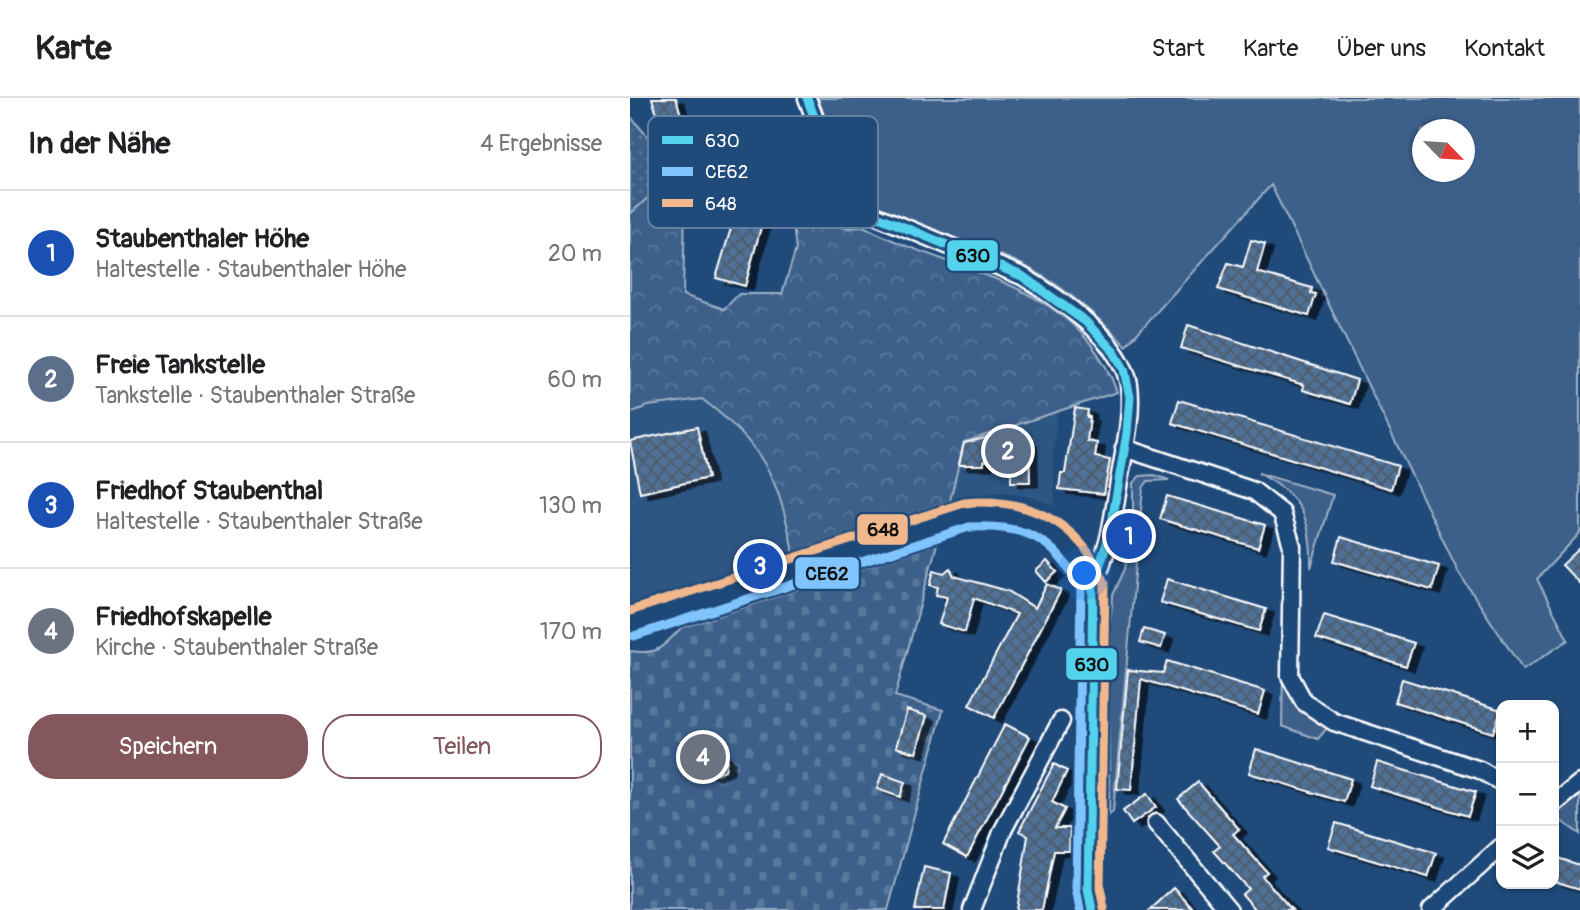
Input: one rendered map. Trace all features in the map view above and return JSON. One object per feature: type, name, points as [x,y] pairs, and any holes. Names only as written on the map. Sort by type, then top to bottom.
[{"type":"main road","points":[[630,624],[948,521],[988,513],[1022,517],[1045,527],[1065,541],[1083,563],[1093,585],[1088,889],[1092,910]]},
{"type":"street","points":[[807,98],[814,116]]},
{"type":"street","points":[[878,216],[1022,276],[1046,290],[1100,335],[1124,370],[1129,384],[1124,448],[1105,561],[1093,585]]},
{"type":"street","points":[[1124,448],[1254,491],[1282,513],[1292,546],[1290,676],[1299,695],[1315,713],[1334,722],[1480,770],[1496,779]]},
{"type":"street","points":[[972,910],[1003,830],[1062,721]]},
{"type":"street","points":[[1559,799],[1580,783]]},
{"type":"street","points":[[1156,823],[1229,910]]},
{"type":"street","points":[[1431,910],[1496,852]]},
{"type":"shaded area","points":[[702,399],[733,422],[768,468],[783,501],[793,552],[630,604],[630,413],[648,406]]},
{"type":"shaded area","points":[[1057,412],[1053,459],[1055,506],[1031,497],[1001,492],[950,501],[964,442]]},
{"type":"green space","points":[[818,98],[1580,98],[1580,533],[1537,579],[1568,640],[1523,670],[1459,573],[1271,185],[1126,346],[1100,320],[1043,276],[1010,259],[911,224],[878,206],[878,116],[824,116]]},
{"type":"green space","points":[[630,116],[648,137],[648,198],[630,214]]},
{"type":"green space","points":[[648,198],[648,228],[685,228],[683,295],[724,309],[739,294],[782,294],[796,249],[793,228],[867,228],[1010,285],[1043,303],[1073,325],[1098,354],[1117,392],[964,442],[950,501],[793,552],[781,503],[765,465],[754,448],[723,416],[702,399],[648,406],[630,413],[630,214]]},
{"type":"green space","points":[[1258,473],[1333,495],[1311,568],[1309,536],[1301,510],[1285,490]]},
{"type":"green space","points":[[1154,475],[1169,480],[1148,481],[1143,488],[1113,812],[1109,815],[1109,636],[1113,595],[1125,569],[1133,512],[1133,483],[1140,476]]},
{"type":"green space","points":[[937,544],[895,696],[943,710],[888,910],[630,910],[630,651],[654,651],[681,628]]},
{"type":"green space","points":[[1283,667],[1296,704],[1309,717],[1327,728],[1318,739],[1282,726]]},
{"type":"green space","points":[[1580,791],[1580,834],[1559,819],[1559,811]]},
{"type":"building","points":[[652,98],[676,98],[681,116],[657,116]]},
{"type":"building","points":[[731,228],[761,228],[745,286],[716,278]]},
{"type":"building","points":[[1251,240],[1265,244],[1257,272],[1312,288],[1311,293],[1316,294],[1309,316],[1218,289],[1228,263],[1243,267]]},
{"type":"building","points":[[1188,325],[1357,380],[1350,404],[1303,390],[1304,385],[1181,348]]},
{"type":"building","points":[[1179,400],[1398,466],[1391,489],[1172,423]]},
{"type":"building","points":[[1075,408],[1088,410],[1087,417],[1090,417],[1087,441],[1097,443],[1095,457],[1110,460],[1104,494],[1059,489],[1061,473],[1065,473]]},
{"type":"building","points":[[697,427],[708,478],[640,493],[630,441]]},
{"type":"building","points":[[998,435],[1000,443],[1029,442],[1030,482],[1011,482],[1011,461],[959,465],[964,443]]},
{"type":"building","points":[[1167,496],[1265,525],[1258,548],[1160,519]]},
{"type":"building","points":[[1341,537],[1439,566],[1432,590],[1334,561]]},
{"type":"building","points":[[1580,548],[1580,584],[1562,565]]},
{"type":"building","points":[[1047,561],[1057,572],[1046,582],[1036,571]]},
{"type":"building","points":[[950,568],[954,576],[1008,591],[1035,608],[1047,584],[1061,590],[994,718],[969,705],[1017,614],[974,598],[965,632],[939,624],[947,597],[936,595],[938,587],[930,585],[934,570],[944,573]]},
{"type":"building","points":[[1167,579],[1266,609],[1259,631],[1160,602]]},
{"type":"building","points":[[1324,615],[1414,643],[1406,666],[1316,638]]},
{"type":"building","points":[[1144,629],[1165,635],[1161,648],[1140,642]]},
{"type":"building","points":[[1167,661],[1265,691],[1258,714],[1141,679],[1131,790],[1117,789],[1128,670],[1163,673]]},
{"type":"building","points":[[1402,679],[1496,708],[1496,724],[1493,733],[1395,702]]},
{"type":"building","points":[[907,710],[927,716],[916,753],[896,747]]},
{"type":"building","points":[[1005,724],[1030,737],[967,857],[943,844]]},
{"type":"building","points":[[691,740],[719,750],[727,759],[725,770],[713,775],[683,765]]},
{"type":"building","points":[[1256,749],[1351,779],[1344,802],[1249,773]]},
{"type":"building","points":[[1377,762],[1476,792],[1468,816],[1370,786]]},
{"type":"building","points":[[1054,764],[1067,771],[1052,802],[1065,809],[1055,828],[1070,828],[1069,851],[1054,851],[1042,910],[1016,910],[1028,836],[1019,831]]},
{"type":"building","points":[[882,774],[905,782],[900,797],[877,789]]},
{"type":"building","points":[[1198,782],[1239,829],[1233,834],[1267,872],[1262,876],[1292,910],[1256,910],[1242,894],[1248,889],[1214,851],[1220,846],[1178,799]]},
{"type":"building","points":[[1147,794],[1156,807],[1132,824],[1123,811]]},
{"type":"building","points":[[1336,823],[1436,853],[1428,877],[1328,847]]},
{"type":"building","points":[[1559,859],[1580,865],[1580,889],[1559,883]]},
{"type":"building","points":[[924,867],[951,873],[944,910],[915,910]]},
{"type":"building","points":[[1174,888],[1194,910],[1150,910]]},
{"type":"transit line","name":"630","points":[[807,98],[814,116]]},
{"type":"transit line","name":"630","points":[[878,216],[1022,276],[1086,322],[1114,352],[1124,369],[1130,397],[1127,433],[1110,534],[1093,585],[1088,889],[1092,910]]},
{"type":"transit line","name":"648","points":[[630,611],[964,503],[1010,504],[1049,518],[1066,529],[1081,544],[1105,583],[1100,888],[1104,908]]},
{"type":"transit line","name":"CE62","points":[[634,636],[969,527],[1006,528],[1036,538],[1060,557],[1081,588],[1076,889],[1080,910]]},
{"type":"place","name":"Freie Tankstelle","points":[[1008,451]]},
{"type":"place","name":"Staubenthaler Höhe","points":[[1129,536]]},
{"type":"place","name":"Friedhof Staubenthal","points":[[760,566]]},
{"type":"place","name":"Friedhofskapelle","points":[[703,757]]}]
